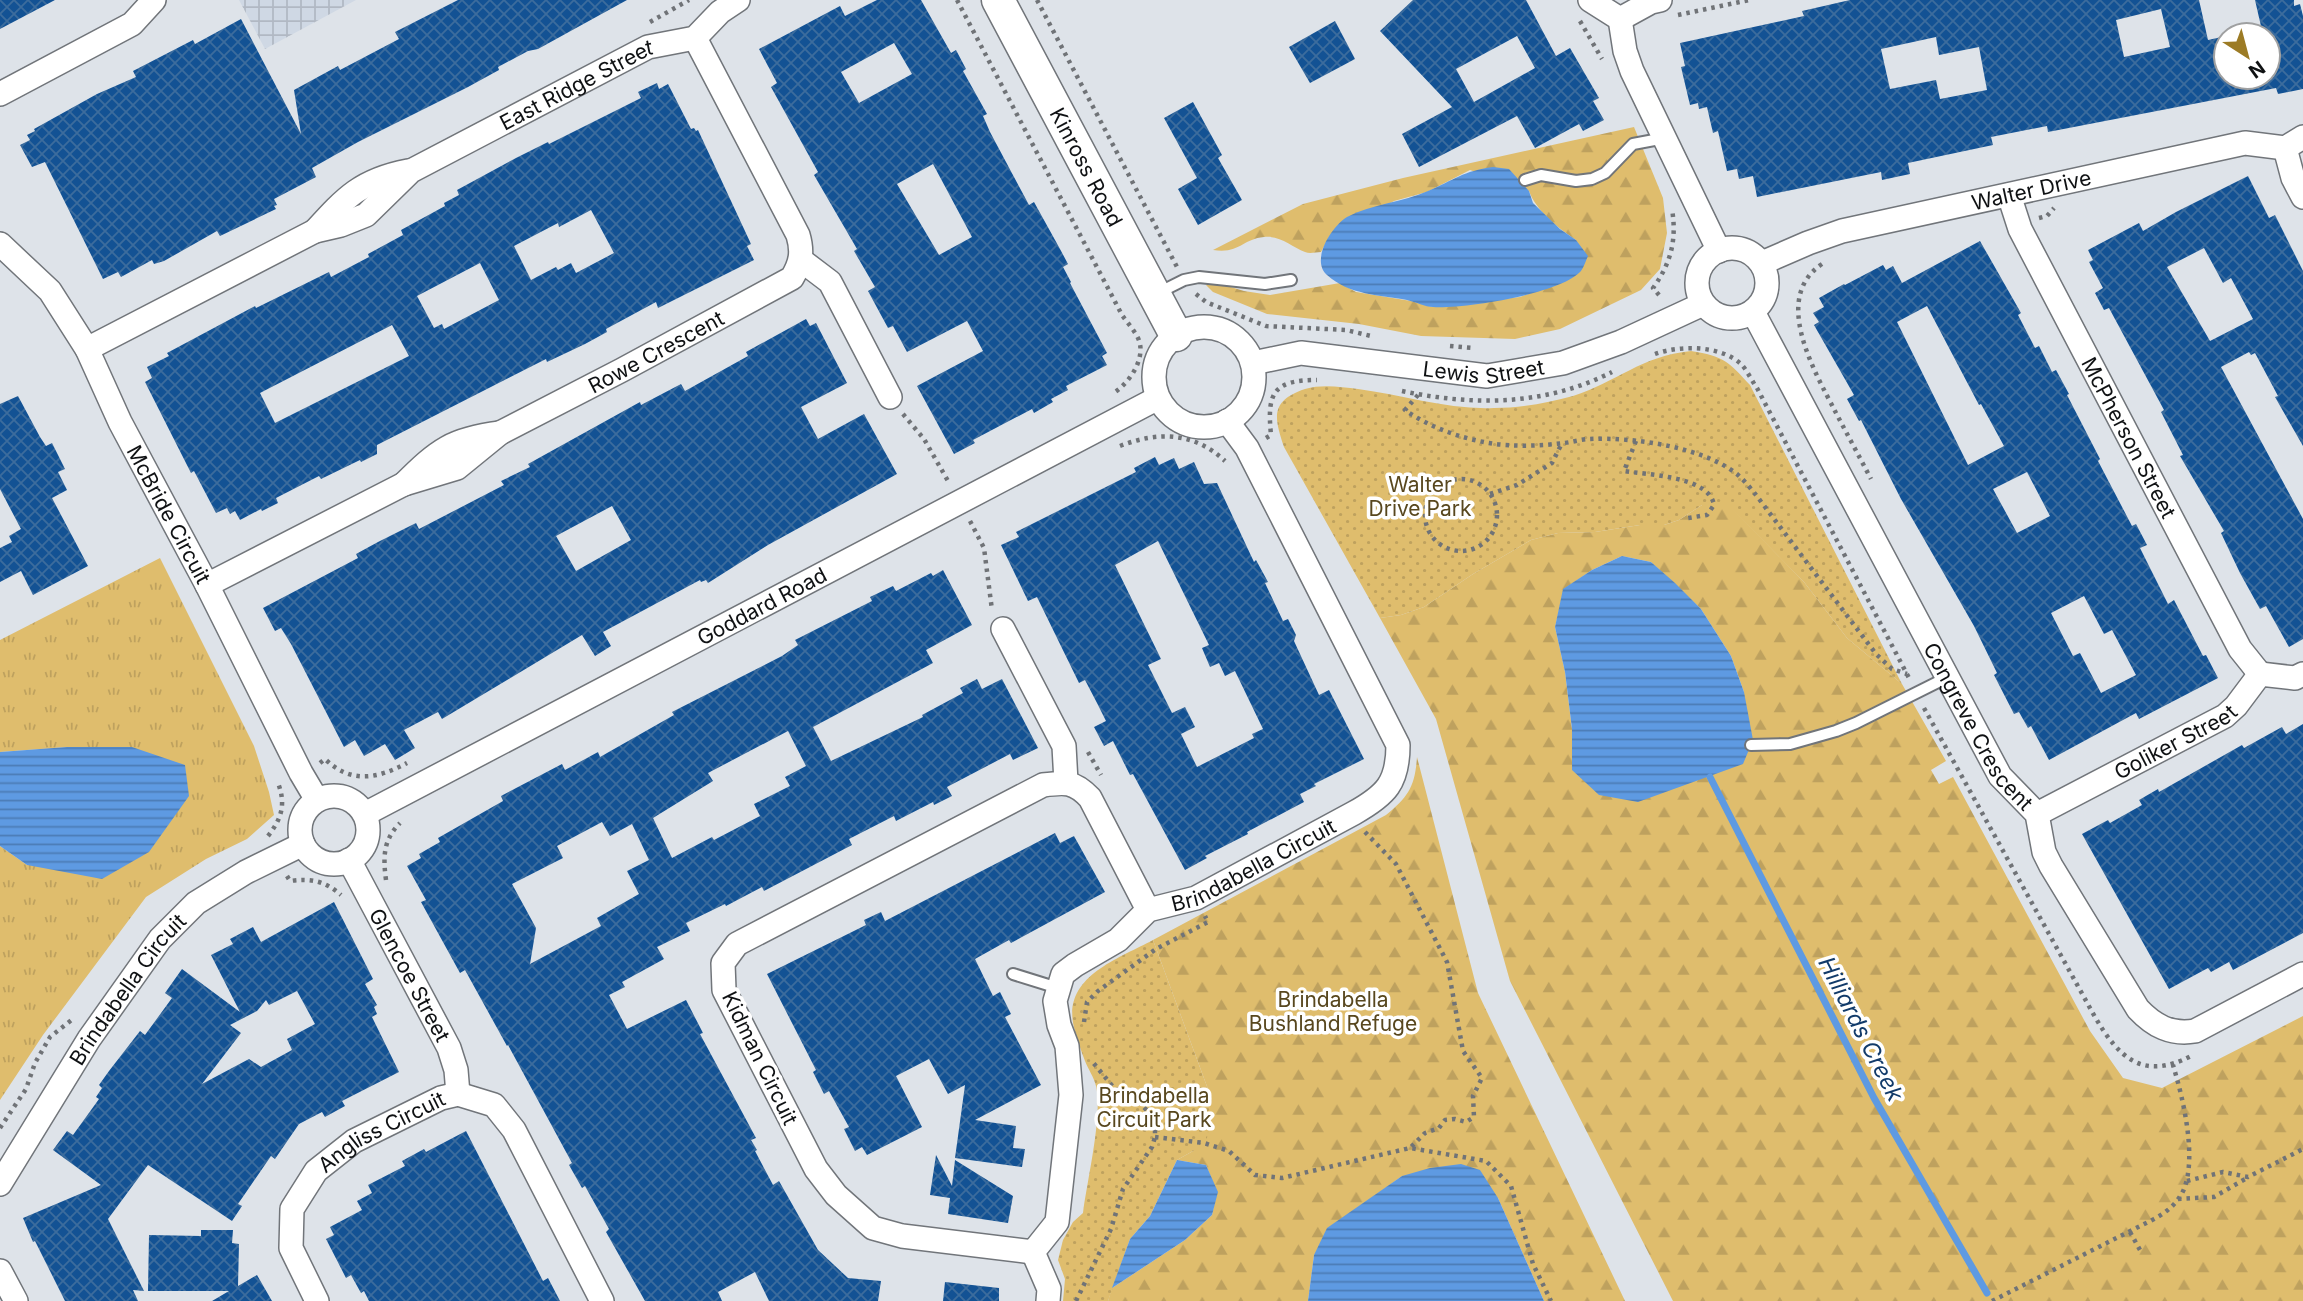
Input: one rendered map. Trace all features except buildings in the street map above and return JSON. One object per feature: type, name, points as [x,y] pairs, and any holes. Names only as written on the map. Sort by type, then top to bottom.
[{"type":"street","points":[[0,94],[132,24],[154,0]]},
{"type":"street","points":[[738,0],[720,12],[695,38],[798,235],[802,247],[801,260],[830,282],[890,397]]},
{"type":"street","name":"Kinross Road","points":[[998,0],[1177,335]]},
{"type":"street","points":[[1590,0],[1620,19],[1625,51],[1632,71],[1719,251]]},
{"type":"street","points":[[1620,19],[1651,2],[1667,8]]},
{"type":"street","name":"East Ridge Street","points":[[87,349],[315,231],[366,215],[411,171],[648,47],[695,38]]},
{"type":"street","points":[[2294,143],[2293,178],[2303,197]]},
{"type":"street","name":"Walter Drive","points":[[1762,263],[1842,231],[2245,144],[2294,143]]},
{"type":"street","name":"McPherson Street","points":[[2009,195],[2020,229],[2032,254],[2240,649],[2260,674]]},
{"type":"street","name":"McBride Circuit","points":[[0,244],[50,291],[87,349],[120,422],[207,584],[317,800]]},
{"type":"street","points":[[1735,247],[1745,250],[1755,255],[1767,274],[1765,297],[1753,312],[1739,318],[1729,319],[1710,311],[1698,293],[1699,270],[1705,260],[1719,251],[1735,247]]},
{"type":"street","name":"Rowe Crescent","points":[[207,584],[404,484],[457,468],[500,433],[784,284],[792,278],[801,260]]},
{"type":"street","name":"Lewis Street","points":[[1253,363],[1301,353],[1487,376],[1563,363],[1621,342],[1703,304]]},
{"type":"street","name":"Congreve Crescent","points":[[1753,312],[2000,776],[2037,814],[2044,852],[2051,866],[2137,1009],[2150,1022],[2166,1030],[2183,1033],[2195,1031],[2303,974]]},
{"type":"street","points":[[1191,328],[1222,329],[1236,337],[1246,349],[1253,363],[1255,380],[1251,396],[1241,411],[1227,421],[1212,427],[1195,427],[1180,422],[1167,412],[1158,398],[1154,384],[1156,363],[1166,344],[1177,335],[1191,328]]},
{"type":"street","name":"Goddard Road","points":[[365,814],[1158,398]]},
{"type":"street","name":"Brindabella Circuit","points":[[1058,988],[1063,974],[1118,940],[1148,910],[1196,898],[1354,813],[1375,801],[1388,789],[1395,776],[1398,745],[1247,448],[1227,421]]},
{"type":"street","points":[[1003,629],[1058,731],[1064,746],[1066,782],[1083,790],[1090,798],[1148,910]]},
{"type":"street","points":[[2260,674],[2295,678],[2303,674]]},
{"type":"street","name":"Goliker Street","points":[[2037,814],[2224,716],[2236,706],[2260,674]]},
{"type":"street","name":"Kidman Circuit","points":[[1033,1252],[902,1236],[873,1228],[836,1195],[816,1169],[724,990],[723,963],[737,944],[1043,785],[1066,782]]},
{"type":"street","points":[[335,795],[352,801],[365,814],[368,827],[366,840],[359,852],[349,860],[331,864],[314,858],[303,844],[301,819],[307,808],[317,800],[335,795]]},
{"type":"street","name":"Brindabella Circuit","points":[[0,1184],[89,1039],[160,939],[195,903],[246,872],[303,844]]},
{"type":"street","name":"Glencoe Street","points":[[349,860],[449,1048],[456,1070],[458,1094]]},
{"type":"street","points":[[1048,1301],[1049,1289],[1033,1252],[1057,1223],[1071,1095],[1069,1055],[1055,1001],[1058,988]]},
{"type":"street","name":"Angliss Circuit","points":[[317,1301],[291,1248],[292,1209],[316,1171],[354,1141],[441,1098],[458,1094],[494,1105],[514,1129],[602,1301]]},
{"type":"street","points":[[0,1271],[16,1301]]},
{"type":"lane","points":[[1525,180],[1542,175],[1576,181],[1592,179],[1605,173],[1633,144],[1665,138]]},
{"type":"lane","points":[[1154,295],[1184,280],[1199,277],[1265,284],[1292,280]]},
{"type":"lane","points":[[1751,746],[1790,744],[1836,731],[1948,677]]},
{"type":"lane","points":[[1013,974],[1058,988]]},
{"type":"path","points":[[957,0],[1122,315],[1139,340],[1138,362],[1131,377],[1111,395]]},
{"type":"path","points":[[1037,0],[1184,280],[1206,302],[1266,326],[1346,331],[1373,337]]},
{"type":"path","points":[[1667,8],[1749,0]]},
{"type":"path","points":[[1827,261],[1815,269],[1802,285],[1798,305],[1801,331],[1817,376],[1874,486]]},
{"type":"path","points":[[1440,345],[1473,348]]},
{"type":"path","points":[[1650,356],[1679,348],[1700,348],[1741,365],[1757,388],[1916,693],[2104,1033],[2113,1046],[2133,1062],[2151,1068],[2173,1065],[2196,1053]]},
{"type":"path","points":[[1391,388],[1471,402],[1511,401],[1592,382],[1622,367]]},
{"type":"path","points":[[1272,435],[1269,408],[1273,394],[1285,384],[1327,380]]},
{"type":"path","points":[[1419,394],[1405,410],[1418,419],[1450,432],[1490,444],[1562,443],[1589,439],[1636,441],[1696,453],[1718,462],[1740,476],[1870,646],[1892,669],[1908,675]]},
{"type":"path","points":[[890,397],[924,439],[948,481]]},
{"type":"path","points":[[1110,450],[1157,435],[1180,436],[1215,452],[1230,467]]},
{"type":"path","points":[[1636,441],[1624,471],[1693,482],[1707,491],[1714,501],[1707,515],[1688,518]]},
{"type":"path","points":[[1490,494],[1517,485],[1552,463],[1562,443]]},
{"type":"path","points":[[938,487],[960,475]]},
{"type":"path","points":[[1465,479],[1476,482],[1490,494],[1497,510],[1497,523],[1484,544],[1461,552],[1437,544],[1429,535],[1424,512],[1433,491],[1442,484],[1465,479]]},
{"type":"path","points":[[959,526],[981,515]]},
{"type":"path","points":[[969,521],[984,548],[993,614],[1003,629]]},
{"type":"path","points":[[1058,731],[1074,730],[1079,734],[1106,784]]},
{"type":"path","points":[[321,763],[325,759],[346,775],[358,777],[386,772],[409,762]]},
{"type":"path","points":[[266,838],[279,819],[284,805],[276,776]]},
{"type":"path","points":[[1354,813],[1371,840],[1396,864],[1437,941],[1447,962],[1463,1051],[1482,1078],[1473,1096],[1474,1117],[1466,1122],[1445,1120],[1439,1128],[1424,1133],[1410,1147]]},
{"type":"path","points":[[387,887],[384,849],[388,839],[403,821]]},
{"type":"path","points":[[286,874],[290,881],[309,879],[321,882],[342,895]]},
{"type":"path","points":[[1083,1025],[1087,1002],[1098,991],[1156,949],[1208,922],[1196,898]]},
{"type":"path","points":[[0,1128],[26,1089],[34,1063],[50,1037],[79,1015]]},
{"type":"path","points":[[1076,1301],[1111,1229],[1123,1189],[1152,1147],[1155,1137],[1151,1115],[1139,1102],[1114,1088],[1086,1052]]},
{"type":"path","points":[[1992,1301],[2130,1232],[2166,1212],[2178,1199],[2189,1166],[2186,1126],[2173,1065]]},
{"type":"path","points":[[1155,1137],[1204,1143],[1229,1151],[1255,1175],[1282,1178],[1410,1147],[1486,1161],[1511,1186],[1533,1264],[1551,1301]]},
{"type":"path","points":[[2178,1199],[2214,1197],[2303,1149]]},
{"type":"path","points":[[2186,1181],[2222,1172],[2248,1177]]},
{"type":"path","points":[[2130,1232],[2140,1250]]},
{"type":"shaded area","points":[[239,0],[356,0],[265,49]]},
{"type":"green space","points":[[1634,127],[1663,198],[1667,233],[1660,269],[1641,290],[1560,329],[1515,339],[1421,336],[1359,324],[1267,314],[1213,292],[1206,285],[1214,282],[1270,295],[1340,283],[1356,292],[1432,307],[1520,297],[1566,280],[1576,240],[1543,213],[1529,191],[1470,170],[1427,192],[1394,201],[1329,237],[1321,252],[1307,253],[1270,237],[1257,238],[1229,250],[1213,250],[1303,204],[1403,178]]},
{"type":"green space","name":"Walter Drive Park","points":[[1691,351],[1725,361],[1750,385],[1902,684],[1847,638],[1804,582],[1725,502],[1720,510],[1702,505],[1679,520],[1664,525],[1558,533],[1531,540],[1424,607],[1401,615],[1380,618],[1284,447],[1278,427],[1280,405],[1294,394],[1311,387],[1358,389],[1460,407],[1514,407],[1573,396],[1658,358]]},
{"type":"green space","points":[[1725,501],[1804,582],[1847,638],[1902,684],[1946,761],[1931,770],[1939,784],[1953,777],[2090,1031],[2123,1078],[2162,1088],[2303,1016],[2303,1301],[1673,1301],[1510,981],[1436,719],[1380,618],[1401,615],[1424,607],[1531,540],[1558,533],[1664,525],[1679,520],[1702,505]],"holes":[[[1622,556],[1651,562],[1701,609],[1731,656],[1744,692],[1573,770],[1572,729],[1565,672],[1555,627],[1564,589],[1592,570]]]},
{"type":"green space","points":[[160,558],[254,746],[274,815],[247,839],[206,859],[146,897],[43,1035],[0,1100],[0,846],[27,865],[67,747],[0,752],[0,640]]},
{"type":"green space","name":"Brindabella Bushland Refuge","points":[[1417,757],[1478,993],[1625,1301],[1544,1301],[1498,1198],[1402,1176],[1369,1200],[1314,1255],[1308,1301],[1108,1301],[1112,1288],[1185,1240],[1212,1215],[1217,1192],[1206,1165],[1177,1160],[1193,1151],[1212,1100],[1153,940],[1386,815],[1400,803],[1409,790]]},
{"type":"green space","name":"Brindabella Circuit Park","points":[[1153,940],[1212,1100],[1207,1138],[1193,1151],[1177,1160],[1150,1216],[1130,1239],[1108,1301],[1063,1301],[1065,1279],[1058,1260],[1063,1240],[1073,1222],[1083,1213],[1094,1148],[1098,1098],[1094,1079],[1075,1031],[1072,1013],[1075,997],[1094,973]]},
{"type":"water","points":[[1493,167],[1509,169],[1529,191],[1533,203],[1576,240],[1588,256],[1581,271],[1554,287],[1533,293],[1488,303],[1433,307],[1345,287],[1322,269],[1325,244],[1335,228],[1347,217],[1418,195],[1466,173]]},
{"type":"water","points":[[1622,556],[1651,562],[1701,609],[1731,656],[1744,692],[1753,740],[1743,764],[1638,802],[1599,795],[1572,770],[1572,729],[1565,672],[1555,627],[1563,589],[1592,570]]},
{"type":"water","points":[[67,747],[132,747],[185,765],[189,796],[149,852],[102,879],[27,865],[0,846],[0,752]]},
{"type":"water","points":[[1177,1160],[1206,1165],[1218,1192],[1212,1215],[1185,1240],[1112,1288],[1130,1239],[1150,1216]]},
{"type":"water","points":[[1461,1164],[1480,1170],[1498,1198],[1544,1301],[1308,1301],[1314,1255],[1327,1228],[1402,1176],[1430,1168]]},
{"type":"waterway","name":"Hilliards Creek","points":[[1710,777],[1874,1098],[1987,1293]]}]
